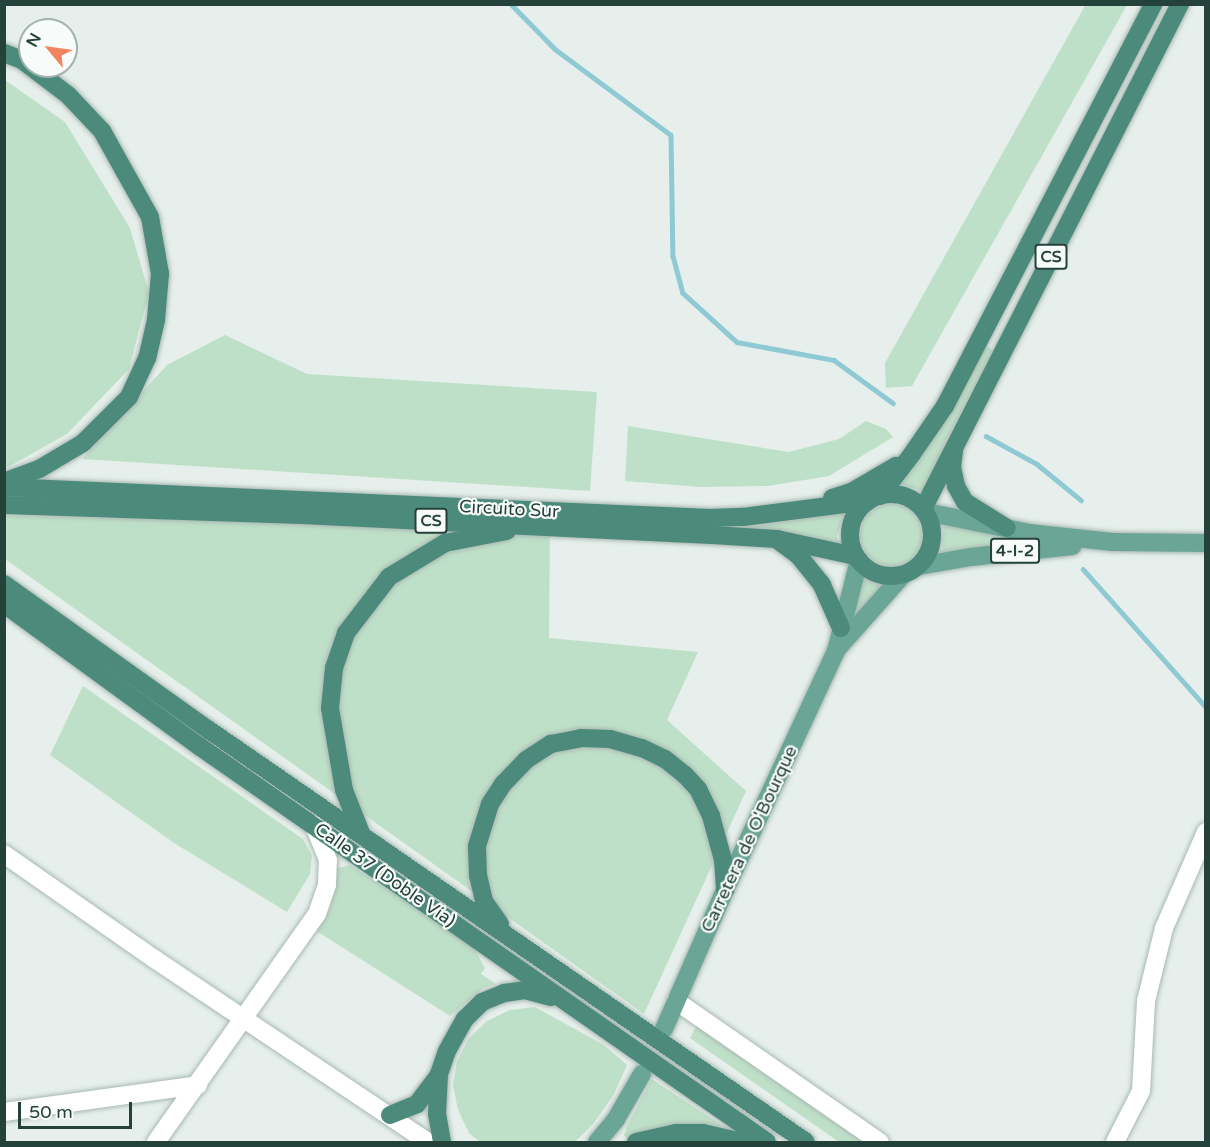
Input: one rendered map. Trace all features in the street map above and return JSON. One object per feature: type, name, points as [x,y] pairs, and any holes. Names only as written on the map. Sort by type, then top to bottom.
[{"type":"highway","name":"CS","points":[[911,571],[878,574],[857,558],[851,544],[853,520],[912,454],[949,398],[1153,4]]},
{"type":"highway","name":"CS","points":[[874,499],[903,496],[924,511],[1180,4]]},
{"type":"highway","points":[[4,53],[22,60],[68,95],[102,131],[150,217],[160,274],[156,320],[147,358],[129,397],[83,443],[39,469],[4,482]]},
{"type":"highway","points":[[954,448],[952,467],[956,486],[965,502],[1007,528]]},
{"type":"highway","points":[[779,513],[853,491],[882,476],[912,454]]},
{"type":"highway","name":"Circuito Sur","points":[[4,487],[710,518],[779,513],[874,499]]},
{"type":"highway","name":"Circuito Sur","points":[[4,505],[532,525],[777,539],[857,558]]},
{"type":"highway","points":[[911,571],[931,546],[931,523],[924,511]]},
{"type":"highway","points":[[361,834],[344,790],[330,708],[334,668],[346,633],[389,577],[446,543],[532,525]]},
{"type":"highway","points":[[777,539],[798,555],[822,585],[841,628]]},
{"type":"highway","name":"Calle 37 (Doble Vía)","points":[[4,584],[209,730],[511,937]]},
{"type":"highway","name":"Calle 37 (Doble Vía)","points":[[4,604],[199,746],[768,1143]]},
{"type":"highway","points":[[4,613],[52,639]]},
{"type":"highway","points":[[725,890],[723,860],[711,816],[698,789],[665,759],[642,748],[610,739],[581,738],[551,744],[526,760],[504,784],[490,804],[477,846],[478,876],[484,901],[511,937],[806,1143]]},
{"type":"highway","points":[[390,1115],[417,1104],[439,1074],[455,1033],[482,1002],[504,993],[525,990],[563,1001]]},
{"type":"highway","points":[[439,1074],[437,1114],[442,1143]]},
{"type":"highway","points":[[636,1143],[676,1133],[703,1133],[741,1143]]},
{"type":"main road","name":"4-I-2","points":[[924,511],[1007,528],[1113,542]]},
{"type":"main road","name":"4-I-2","points":[[911,571],[1005,552],[1113,542],[1206,543]]},
{"type":"main road","name":"Carretera de O'Bourque","points":[[664,1029],[725,890],[836,651],[857,558]]},
{"type":"main road","name":"Carretera de O'Bourque","points":[[836,651],[911,571]]},
{"type":"main road","points":[[597,1143],[616,1119],[642,1074]]},
{"type":"street","points":[[156,1143],[317,914],[327,885],[328,860],[314,825]]},
{"type":"street","points":[[1115,1143],[1141,1091],[1146,1001],[1164,928],[1206,832]]},
{"type":"street","points":[[4,854],[429,1143]]},
{"type":"street","points":[[676,1001],[880,1143]]},
{"type":"street","points":[[4,1113],[198,1085]]},
{"type":"green space","points":[[1086,4],[1127,5],[912,386],[886,388],[885,363]]},
{"type":"green space","points":[[5,80],[65,122],[130,228],[149,293],[129,369],[67,434],[8,467],[4,467]]},
{"type":"green space","points":[[225,335],[307,374],[597,392],[590,491],[82,459],[167,365]]},
{"type":"green space","points":[[986,346],[993,350],[943,447],[928,493],[898,483]]},
{"type":"green space","points":[[866,421],[886,429],[893,437],[829,476],[768,486],[701,487],[625,481],[628,426],[789,452],[839,439]]},
{"type":"green space","points":[[891,504],[903,506],[913,513],[920,523],[922,535],[920,547],[913,557],[903,564],[891,566],[879,564],[869,557],[862,547],[860,535],[862,523],[869,513],[879,506]]},
{"type":"green space","points":[[844,513],[837,536],[839,547],[740,528]]},
{"type":"green space","points":[[5,516],[550,526],[549,638],[698,652],[667,720],[746,791],[644,1014],[5,559]]},
{"type":"green space","points":[[944,522],[1023,541],[942,555]]},
{"type":"green space","points":[[857,578],[885,586],[848,626]]},
{"type":"green space","points":[[83,686],[303,839],[312,856],[310,874],[287,912],[174,843],[50,755]]},
{"type":"green space","points":[[350,865],[472,945],[485,968],[481,974],[496,984],[483,988],[450,1016],[315,930],[334,869]]},
{"type":"green space","points":[[535,1007],[604,1045],[627,1065],[613,1096],[593,1124],[575,1142],[480,1142],[469,1133],[458,1110],[453,1085],[457,1061],[469,1038],[487,1021],[510,1010]]},
{"type":"green space","points":[[699,1021],[877,1142],[839,1142],[690,1038]]},
{"type":"green space","points":[[652,1079],[720,1124],[722,1128],[719,1131],[651,1131],[627,1138],[624,1135],[627,1126]]},
{"type":"waterway","points":[[511,4],[555,49],[671,135],[673,256],[683,293],[737,342],[834,360],[893,403]]},
{"type":"waterway","points":[[986,436],[1037,464],[1081,500]]},
{"type":"waterway","points":[[1083,569],[1206,707]]}]
